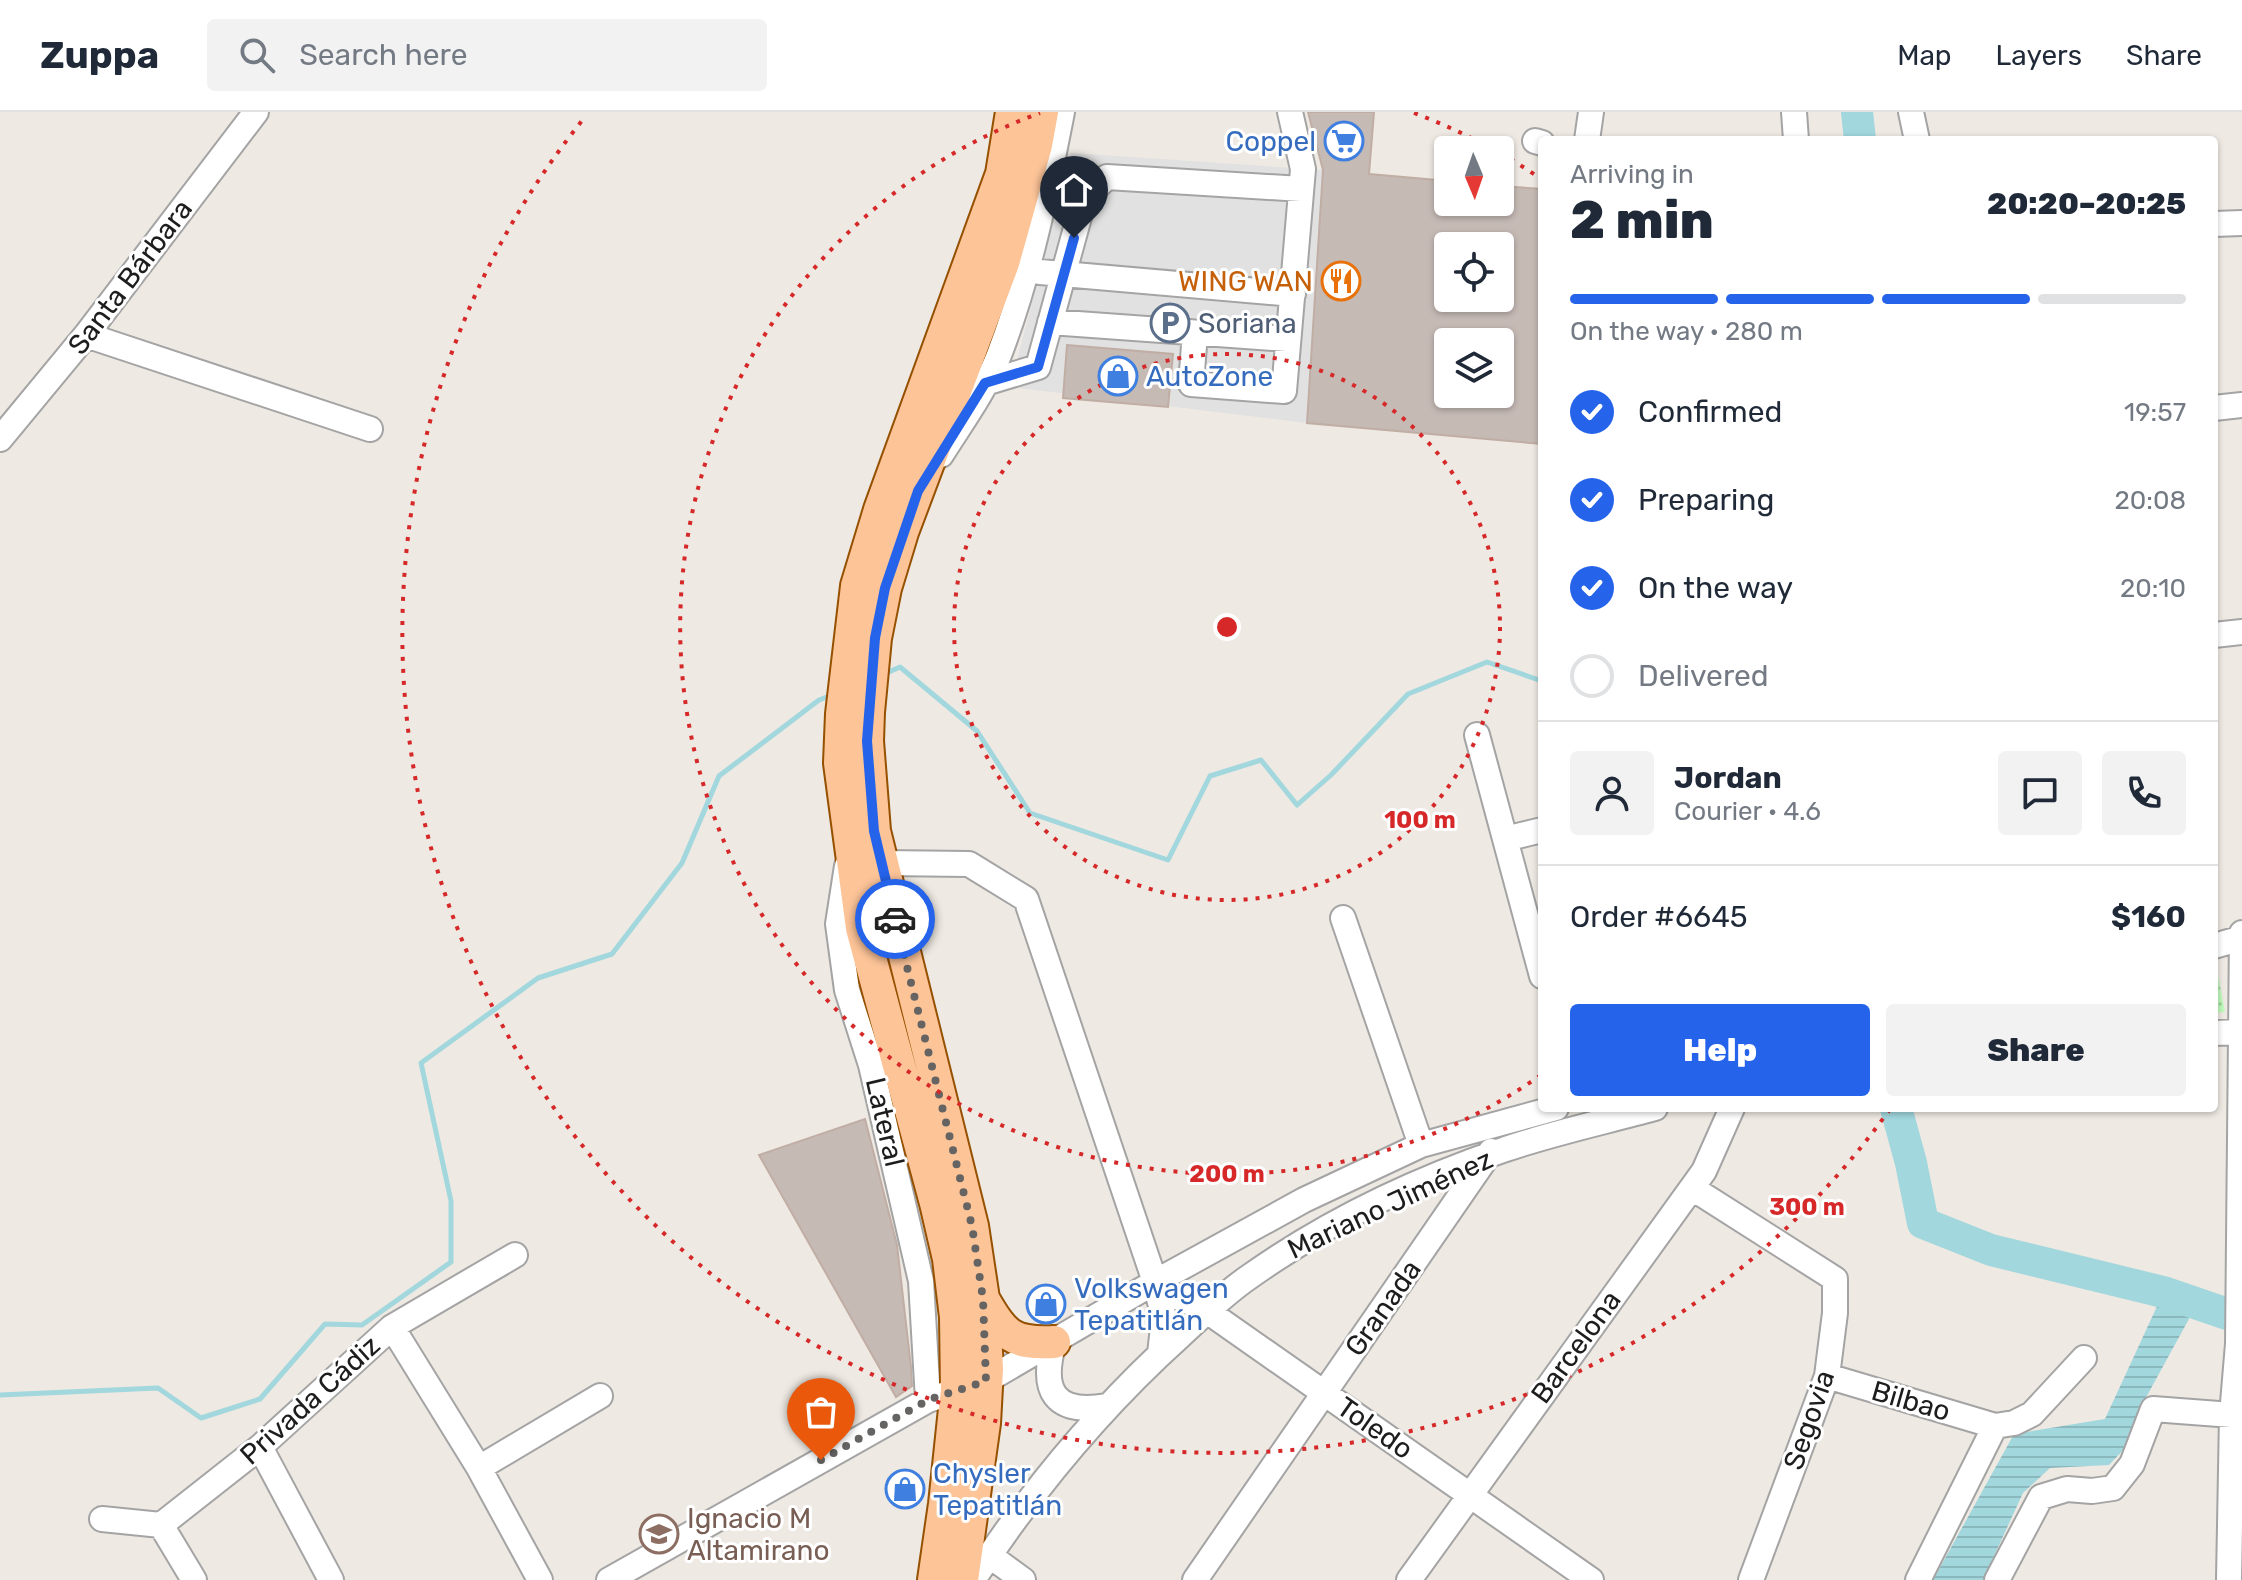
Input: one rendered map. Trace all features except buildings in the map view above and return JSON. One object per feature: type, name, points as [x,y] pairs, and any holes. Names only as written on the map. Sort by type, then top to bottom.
[{"type":"main road","points":[[934,1580],[957,1390],[956,1317],[949,1259],[862,928],[840,763],[855,713],[862,640],[857,586],[880,510],[1002,174],[1012,112]]},
{"type":"main road","points":[[862,640],[885,588],[1003,263],[1036,145],[1042,112]]},
{"type":"main road","points":[[855,713],[867,741],[874,831],[968,1211],[983,1299],[998,1325],[1016,1340],[1054,1342]]},
{"type":"main road","points":[[957,1390],[983,1299]]},
{"type":"main road","points":[[957,1390],[984,1423],[962,1580]]},
{"type":"street","name":"Santa Bárbara","points":[[0,439],[86,335],[256,112]]},
{"type":"street","points":[[1051,112],[1054,151]]},
{"type":"street","points":[[918,491],[998,357],[1036,234],[1062,112]]},
{"type":"street","points":[[1195,333],[1191,384],[1284,391],[1303,169],[1290,112]]},
{"type":"street","points":[[1588,136],[1591,112]]},
{"type":"street","points":[[1794,112],[1796,136]]},
{"type":"street","points":[[1911,112],[1916,136]]},
{"type":"street","points":[[985,383],[1038,367],[1050,322],[1052,273],[1084,199],[1107,177],[1301,189]]},
{"type":"street","points":[[2218,224],[2242,223]]},
{"type":"street","points":[[1052,273],[1293,294]]},
{"type":"street","points":[[1050,322],[1287,339]]},
{"type":"street","points":[[86,335],[370,429]]},
{"type":"street","points":[[2218,408],[2242,405]]},
{"type":"street","points":[[2218,623],[2242,622]]},
{"type":"street","points":[[2218,635],[2242,632]]},
{"type":"street","points":[[1477,735],[1538,961]]},
{"type":"street","points":[[1505,839],[1538,831]]},
{"type":"street","points":[[882,863],[969,864],[1026,899],[1155,1282],[1165,1324],[1160,1354]]},
{"type":"street","points":[[1343,918],[1421,1145]]},
{"type":"street","points":[[2218,945],[2242,936],[2240,1305],[2232,1415],[2229,1580]]},
{"type":"street","points":[[2218,1033],[2241,1032]]},
{"type":"street","points":[[609,1580],[957,1390],[1054,1342],[1290,1207],[1421,1145],[1541,1112]]},
{"type":"street","name":"Mariano Jiménez","points":[[973,1580],[1072,1445],[1107,1406],[1207,1311],[1246,1279],[1322,1231],[1451,1169],[1641,1112]]},
{"type":"street","name":"Barcelona","points":[[1409,1580],[1704,1171],[1730,1112]]},
{"type":"street","name":"Granada","points":[[1195,1580],[1490,1155],[1502,1122]]},
{"type":"street","name":"Segovia","points":[[1692,1188],[1835,1279],[1835,1313],[1827,1376],[1751,1580]]},
{"type":"street","name":"Privada Cádiz","points":[[161,1525],[260,1447],[392,1327],[515,1255]]},
{"type":"street","name":"Toledo","points":[[1155,1282],[1164,1290],[1207,1311],[1591,1580]]},
{"type":"street","points":[[392,1327],[479,1468],[540,1580]]},
{"type":"street","points":[[1054,1342],[1048,1376],[1057,1397],[1078,1409],[1107,1406]]},
{"type":"street","points":[[1918,1580],[1995,1426],[2014,1423],[2032,1414],[2084,1358]]},
{"type":"street","name":"Bilbao","points":[[1827,1376],[1995,1426]]},
{"type":"street","points":[[479,1468],[600,1396]]},
{"type":"street","points":[[1997,1580],[2041,1497],[2067,1489],[2092,1491],[2113,1488],[2132,1464],[2153,1409],[2232,1415]]},
{"type":"street","points":[[260,1447],[331,1580]]},
{"type":"street","points":[[102,1519],[161,1525],[194,1580]]},
{"type":"street","points":[[989,1555],[1023,1580]]},
{"type":"green space","points":[[2218,975],[2225,1012],[2218,1013]]},
{"type":"shaded area","name":"Soriana","points":[[1071,153],[1323,170],[1307,423],[1010,387]]},
{"type":"water","points":[[2159,1302],[2190,1317],[2143,1403],[2127,1446],[2109,1465],[2050,1468],[2023,1493],[1983,1580],[1933,1580],[2014,1434],[2105,1419]]},
{"type":"waterway","points":[[1857,112],[1860,136]]},
{"type":"waterway","points":[[882,675],[900,667],[977,731],[1030,813],[1168,860],[1210,776],[1261,760],[1297,805],[1331,775],[1408,694],[1487,662],[1538,680]]},
{"type":"waterway","points":[[0,1395],[158,1388],[201,1418],[260,1399],[325,1324],[362,1325],[451,1262],[451,1201],[421,1063],[538,978],[612,954],[682,863],[719,776],[819,700],[832,695]]},
{"type":"waterway","points":[[1897,1112],[1923,1223],[1991,1250],[2163,1292],[2242,1319]]},
{"type":"way so far","points":[[821,1460],[928,1400],[986,1381],[983,1299],[972,1226],[895,919]]},
{"type":"place","name":"Coppel","points":[[1344,141]]},
{"type":"place","name":"WING WAN","points":[[1341,281]]},
{"type":"place","name":"Soriana","points":[[1170,323]]},
{"type":"place","name":"AutoZone","points":[[1118,376]]},
{"type":"place","name":"Volkswagen Tepatitlán","points":[[1046,1304]]},
{"type":"place","name":"Chysler Tepatitlán","points":[[905,1489]]},
{"type":"place","name":"Ignacio M Altamirano","points":[[659,1534]]},
{"type":"route","points":[[895,919],[874,831],[867,741],[875,638],[885,588],[918,491],[985,383],[1038,367],[1074,238]]}]
